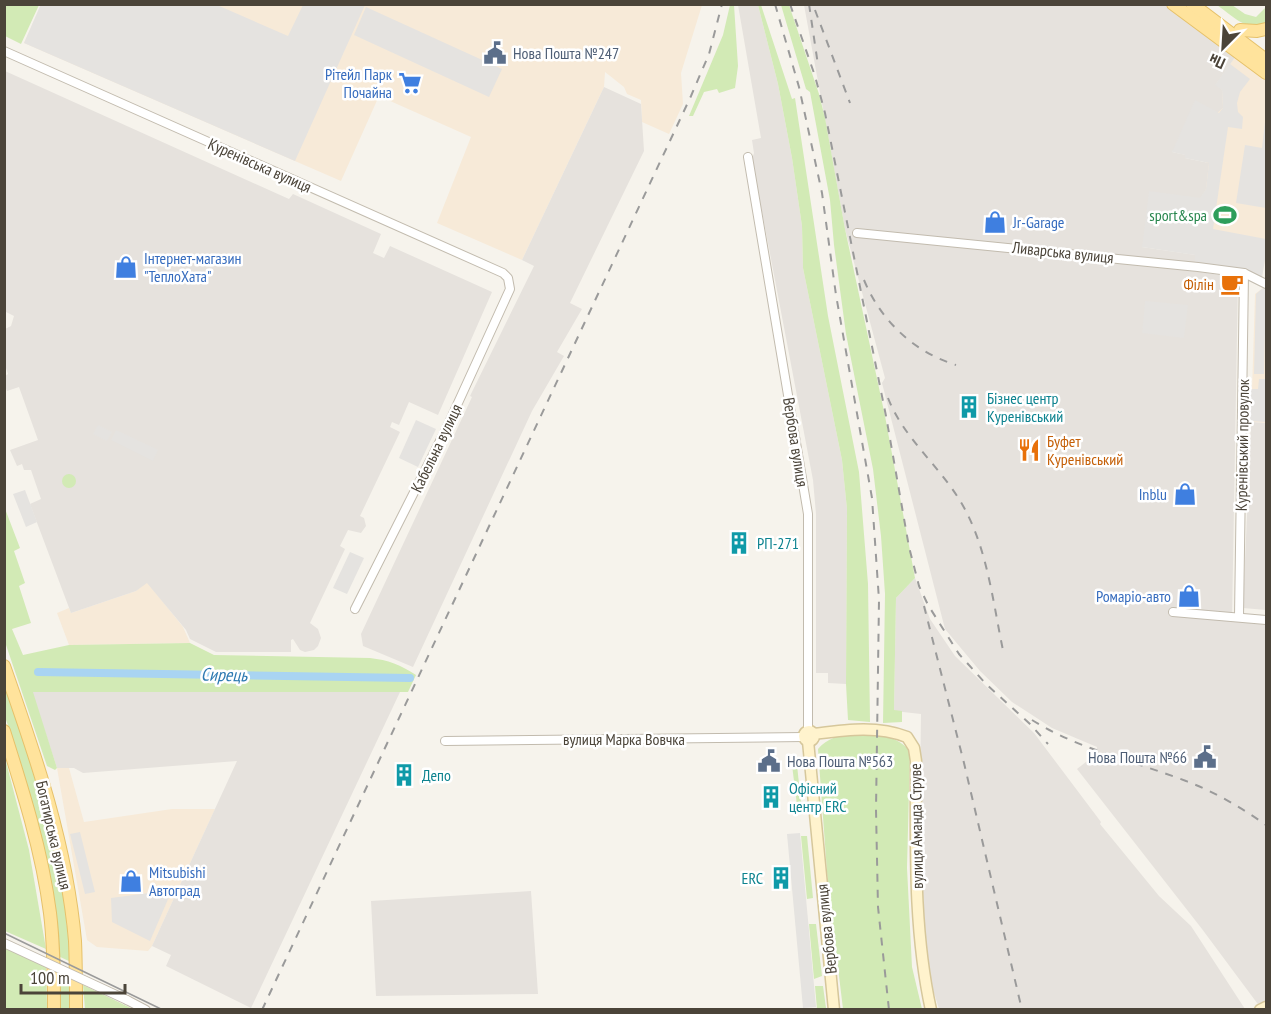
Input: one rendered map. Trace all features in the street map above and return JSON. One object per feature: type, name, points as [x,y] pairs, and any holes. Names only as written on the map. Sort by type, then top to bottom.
[{"type":"main road","points":[[1173,4],[1266,73]]},
{"type":"main road","points":[[1192,4],[1266,60]]},
{"type":"main road","points":[[1205,4],[1266,49]]},
{"type":"main road","points":[[1240,30],[1266,29]]},
{"type":"main road","name":"Богатирська вулиця","points":[[4,666],[46,791],[58,843],[75,940],[76,1010]]},
{"type":"main road","name":"вулиця Аманда Струве","points":[[808,735],[855,729],[881,730],[907,737],[914,748],[916,761],[916,886],[925,976],[931,1010]]},
{"type":"main road","name":"Богатирська вулиця","points":[[4,731],[33,827],[45,885],[53,946],[54,1010]]},
{"type":"main road","name":"Вербова вулиця","points":[[808,735],[834,1010]]},
{"type":"main road","points":[[1260,1010],[1266,1007]]},
{"type":"street","name":"Куренівська вулиця","points":[[4,51],[503,273],[510,284]]},
{"type":"street","name":"Вербова вулиця","points":[[748,157],[808,514],[808,735]]},
{"type":"street","name":"Ливарська вулиця","points":[[857,233],[1069,253],[1244,273],[1266,284]]},
{"type":"street","name":"Куренівський провулок","points":[[1239,617],[1244,273]]},
{"type":"street","name":"Кабельна вулиця","points":[[355,609],[447,427],[510,289],[510,284]]},
{"type":"street","points":[[1173,612],[1266,620]]},
{"type":"street","name":"вулиця Марка Вовчка","points":[[445,741],[808,735]]},
{"type":"street","points":[[4,942],[146,1010]]},
{"type":"shaded area","points":[[41,4],[217,5],[288,36],[303,5],[365,5],[295,161],[24,43]]},
{"type":"shaded area","points":[[41,5],[702,5],[681,73],[683,104],[669,134],[642,122],[641,100],[627,94],[624,87],[605,72],[604,87],[522,260],[437,223],[471,137],[379,96],[341,181],[24,43]]},
{"type":"shaded area","points":[[738,5],[758,5],[778,84],[802,226],[803,268],[842,460],[847,509],[846,684],[828,683],[828,673],[816,673],[816,514],[813,480],[752,159],[754,153],[752,140],[761,138]]},
{"type":"shaded area","points":[[804,5],[1166,5],[1236,56],[1216,84],[1222,90],[1223,108],[1172,152],[1186,155],[1185,158],[1209,163],[1206,189],[1200,199],[1142,247],[1196,255],[1194,271],[1238,278],[1232,620],[1266,625],[1266,1005],[1260,1007],[1077,769],[1096,754],[1097,747],[1052,728],[1012,702],[980,671],[945,629],[882,383],[885,378],[845,229]]},
{"type":"shaded area","points":[[366,7],[502,69],[489,97],[354,35]]},
{"type":"shaded area","points":[[1236,56],[1266,79],[1266,254],[1262,277],[1236,268],[1195,262],[1215,85]]},
{"type":"shaded area","points":[[1230,64],[1250,79],[1240,92],[1237,103],[1238,112],[1243,117],[1242,129],[1228,127],[1213,229],[1266,239],[1262,277],[1236,268],[1195,262],[1195,255],[1142,247],[1149,191],[1200,198],[1206,189],[1209,163],[1185,158],[1185,155],[1172,152],[1195,100],[1219,113],[1223,108],[1222,90],[1215,85]]},
{"type":"shaded area","points":[[5,71],[289,199],[293,194],[381,234],[373,253],[384,258],[390,246],[492,292],[438,415],[409,402],[399,425],[392,422],[390,427],[400,432],[360,516],[364,518],[366,526],[361,533],[348,530],[340,546],[345,549],[310,623],[318,629],[321,638],[314,650],[305,652],[300,650],[293,639],[291,640],[291,652],[216,652],[190,639],[186,630],[147,583],[136,591],[71,613],[30,504],[41,499],[31,470],[24,470],[22,464],[17,466],[10,450],[38,440],[19,387],[7,391],[5,386],[5,376],[8,374],[5,365],[5,329],[11,326],[14,316],[4,311]]},
{"type":"shaded area","points":[[604,87],[641,104],[644,151],[570,303],[582,309],[557,352],[564,356],[532,411],[413,667],[363,646],[361,634],[472,397],[470,396],[534,266],[522,260]]},
{"type":"shaded area","points":[[1265,122],[1266,208],[1236,203],[1245,145],[1262,148]]},
{"type":"shaded area","points":[[1263,288],[1266,289],[1266,423],[1251,422],[1255,294]]},
{"type":"shaded area","points":[[1263,288],[1266,290],[1264,374],[1254,374],[1256,294]]},
{"type":"shaded area","points":[[1145,301],[1188,305],[1184,338],[1142,333]]},
{"type":"shaded area","points":[[1259,379],[1266,379],[1266,422],[1249,421],[1250,389],[1258,389]]},
{"type":"shaded area","points":[[416,420],[436,429],[418,467],[399,458]]},
{"type":"shaded area","points":[[1251,422],[1266,423],[1266,610],[1243,608]]},
{"type":"shaded area","points":[[98,425],[112,432],[107,441],[93,434]]},
{"type":"shaded area","points":[[116,430],[158,450],[153,461],[111,440]]},
{"type":"shaded area","points":[[25,490],[37,522],[26,527],[13,494]]},
{"type":"shaded area","points":[[350,552],[364,558],[347,594],[333,588]]},
{"type":"shaded area","points":[[915,578],[930,619],[955,656],[1034,733],[1101,822],[1100,824],[1159,896],[1191,926],[1245,1009],[939,1009],[928,973],[919,874],[921,714],[894,711],[896,598]]},
{"type":"shaded area","points":[[147,582],[183,627],[190,643],[69,645],[57,613],[69,608],[71,613],[136,591]]},
{"type":"shaded area","points":[[32,692],[400,692],[251,1008],[166,966],[171,955],[152,946],[237,761],[83,773],[74,768],[57,768]]},
{"type":"shaded area","points":[[57,768],[69,768],[84,822],[172,809],[215,809],[148,951],[97,947],[87,940]]},
{"type":"shaded area","points":[[80,832],[95,892],[85,894],[70,834]]},
{"type":"shaded area","points":[[800,833],[816,1007],[803,1008],[787,834]]},
{"type":"shaded area","points":[[172,890],[150,941],[112,922],[111,898]]},
{"type":"shaded area","points":[[531,891],[538,994],[376,996],[371,901]]},
{"type":"green space","points":[[5,4],[39,5],[21,44],[5,36]]},
{"type":"green space","points":[[730,5],[734,5],[738,66],[735,88],[719,93],[717,89],[704,92],[693,116],[689,116],[723,35]]},
{"type":"green space","points":[[758,5],[761,5],[792,99],[795,98],[828,316],[859,472],[868,584],[870,722],[848,720],[846,684],[847,509],[842,460],[803,268],[802,226],[792,158],[778,84]]},
{"type":"green space","points":[[781,5],[789,5],[825,118],[915,578],[896,598],[894,710],[902,711],[902,722],[883,723],[885,594],[873,469],[846,334],[830,200],[810,92],[806,89]]},
{"type":"green space","points":[[1217,5],[1232,5],[1245,14],[1256,17],[1266,7],[1266,23],[1260,26],[1246,25]]},
{"type":"green space","points":[[69,474],[74,476],[76,481],[74,486],[69,488],[64,486],[62,481],[64,476]]},
{"type":"green space","points":[[4,506],[20,548],[14,551],[25,583],[19,586],[31,623],[12,629],[23,655],[69,645],[190,643],[214,655],[370,658],[405,668],[416,675],[408,692],[33,692],[57,768],[55,770],[47,766],[5,642]]},
{"type":"green space","points":[[4,683],[35,769],[61,874],[71,962],[58,956],[37,825],[18,754],[5,717]]},
{"type":"green space","points":[[854,733],[892,739],[905,746],[910,752],[907,868],[912,967],[922,1009],[843,1009],[828,885],[818,749],[825,742],[834,738]]},
{"type":"green space","points":[[5,758],[29,850],[46,949],[5,931]]},
{"type":"green space","points":[[792,765],[797,765],[802,812],[798,813]]},
{"type":"green space","points":[[801,836],[807,836],[813,898],[807,899]]},
{"type":"green space","points":[[809,924],[816,924],[822,976],[814,979]]},
{"type":"green space","points":[[5,948],[46,967],[47,1009],[5,1009]]},
{"type":"green space","points":[[59,974],[72,980],[73,1009],[59,1009]]},
{"type":"green space","points":[[83,985],[133,1009],[85,1009]]},
{"type":"green space","points":[[815,986],[823,986],[826,1008],[817,1009]]},
{"type":"waterway","name":"Сирець","points":[[38,672],[410,678]]},
{"type":"tram line","points":[[4,933],[163,1010]]},
{"type":"railway","points":[[262,1010],[691,96],[709,54],[722,4]]},
{"type":"railway","points":[[775,4],[799,87],[822,193],[836,295],[872,498],[879,600],[876,810],[878,907],[889,1010]]},
{"type":"railway","points":[[790,4],[825,113],[886,416],[909,547],[919,586],[928,605],[959,654],[986,684],[1030,724],[1048,744]]},
{"type":"railway","points":[[809,4],[818,65]]},
{"type":"railway","points":[[815,10],[850,103]]},
{"type":"railway","points":[[864,280],[880,309],[901,333],[926,352],[956,365]]},
{"type":"railway","points":[[888,398],[903,427],[953,490],[971,521],[989,577],[1004,655]]},
{"type":"railway","points":[[924,606],[964,763],[1022,1010]]},
{"type":"railway","points":[[1032,720],[1088,747],[1197,785],[1266,825]]},
{"type":"place","name":"Нова Пошта №247","points":[[495,53]]},
{"type":"place","name":"Рітейл Парк Почайна","points":[[410,83]]},
{"type":"place","name":"sport&spa","points":[[1225,215]]},
{"type":"place","name":"Jr-Garage","points":[[995,222]]},
{"type":"place","name":"Інтернет-магазин \"ТеплоХата\"","points":[[126,267]]},
{"type":"place","name":"Філін","points":[[1232,284]]},
{"type":"place","name":"Бізнес центр Куренівський","points":[[969,407]]},
{"type":"place","name":"Буфет Куренівський","points":[[1029,450]]},
{"type":"place","name":"Inblu","points":[[1185,494]]},
{"type":"place","name":"РП-271","points":[[739,543]]},
{"type":"place","name":"Ромаріо-авто","points":[[1189,596]]},
{"type":"place","name":"Нова Пошта №66","points":[[1205,757]]},
{"type":"place","name":"Нова Пошта №563","points":[[769,761]]},
{"type":"place","name":"Депо","points":[[404,775]]},
{"type":"place","name":"Офісний центр ERC","points":[[771,797]]},
{"type":"place","name":"ERC","points":[[781,878]]},
{"type":"place","name":"Mitsubishi Автоград","points":[[131,881]]}]
